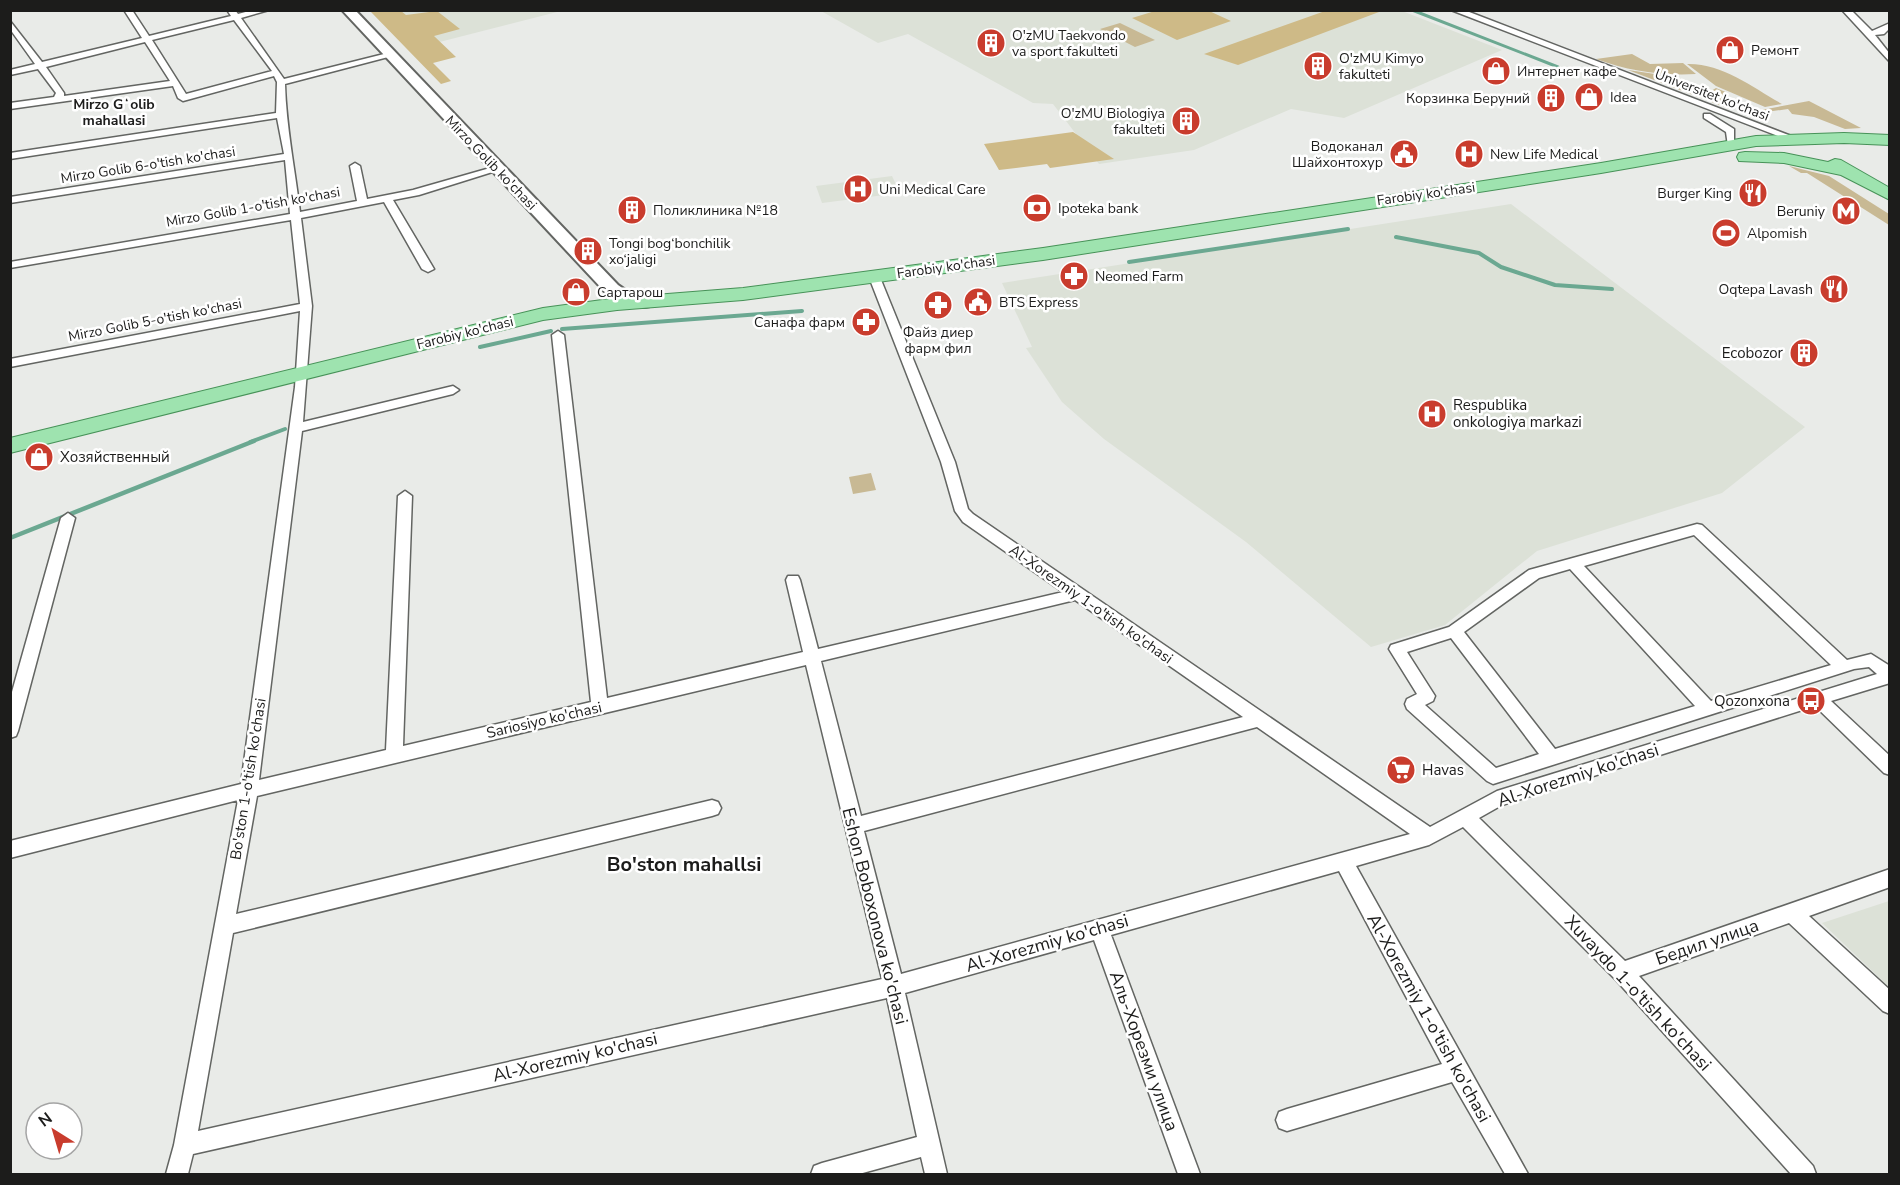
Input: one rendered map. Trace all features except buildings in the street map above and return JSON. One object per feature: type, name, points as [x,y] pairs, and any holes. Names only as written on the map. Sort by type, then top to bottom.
[{"type":"main road","name":"Mirzo Golib ko'chasi","points":[[337,10],[384,55],[493,170],[611,305]]},
{"type":"main road","name":"Mirzo Golib ko'chasi","points":[[348,10],[384,55]]},
{"type":"main road","points":[[1773,140],[1794,144],[1890,195]]},
{"type":"main road","name":"Farobiy ko'chasi","points":[[10,454],[543,314],[611,305],[877,281],[1600,168],[1731,144],[1773,140]]},
{"type":"main road","name":"Farobiy ko'chasi","points":[[611,305],[713,306],[1794,144],[1888,147]]},
{"type":"main road","name":"Farobiy ko'chasi","points":[[1794,144],[1818,148],[1888,147]]},
{"type":"main road","points":[[1818,148],[1874,170],[1888,147]]},
{"type":"main road","points":[[1716,157],[1773,157],[1848,171]]},
{"type":"main road","name":"Farobiy ko'chasi","points":[[10,446],[301,376]]},
{"type":"street","points":[[128,10],[176,83],[183,98],[384,55]]},
{"type":"street","points":[[10,73],[234,14],[265,10]]},
{"type":"street","name":"Universitet ko'chasi","points":[[1455,10],[1794,144]]},
{"type":"street","points":[[1846,10],[1870,34],[1890,60]]},
{"type":"street","points":[[234,14],[279,77]]},
{"type":"street","points":[[10,23],[14,34],[40,64],[60,93],[58,100]]},
{"type":"street","points":[[1870,34],[1881,32],[1884,27],[1890,25]]},
{"type":"street","name":"Universitet ko'chasi","points":[[1622,75],[1644,91],[1773,140]]},
{"type":"street","name":"Bo'ston 1-o'tish ko'chasi","points":[[177,1174],[185,1145],[249,790],[297,428],[306,306],[289,156],[281,115],[279,77]]},
{"type":"street","points":[[10,106],[176,83]]},
{"type":"street","points":[[10,156],[281,115]]},
{"type":"street","points":[[1707,116],[1731,131],[1731,144]]},
{"type":"street","name":"Mirzo Golib 6-o'tish ko'chasi","points":[[10,200],[289,156]]},
{"type":"street","points":[[355,166],[363,203]]},
{"type":"street","name":"Mirzo Golib 1-o'tish ko'chasi","points":[[10,265],[363,203],[429,190],[493,170]]},
{"type":"street","points":[[387,198],[428,269]]},
{"type":"street","name":"Al-Xorezmiy 1-o'tish ko'chasi","points":[[877,281],[948,462],[962,511],[977,526],[1429,837]]},
{"type":"street","name":"Mirzo Golib 5-o'tish ko'chasi","points":[[10,363],[306,306]]},
{"type":"street","points":[[558,335],[600,707]]},
{"type":"street","points":[[297,428],[453,390]]},
{"type":"street","points":[[394,756],[405,496]]},
{"type":"street","points":[[10,731],[68,518]]},
{"type":"street","points":[[1849,666],[1697,529],[1534,574],[1454,631],[1397,648],[1426,696],[1413,704],[1493,776],[1871,660],[1890,675]]},
{"type":"street","points":[[1574,563],[1708,709]]},
{"type":"street","name":"Eshon Boboxonova ko'chasi","points":[[793,580],[894,986],[936,1174]]},
{"type":"street","name":"Sariosiyo ko'chasi","points":[[10,850],[249,790],[1077,594]]},
{"type":"street","points":[[1454,631],[1552,758]]},
{"type":"street","name":"Al-Xorezmiy ko'chasi","points":[[185,1145],[894,986],[1429,837],[1497,799],[1890,675]]},
{"type":"street","points":[[1818,699],[1890,768]]},
{"type":"street","points":[[853,826],[1258,720]]},
{"type":"street","points":[[224,926],[712,808]]},
{"type":"street","name":"Xuvaydo 1-o'tish ko'chasi","points":[[1465,817],[1622,972],[1805,1174]]},
{"type":"street","name":"Al-Xorezmiy 1-o'tish ko'chasi","points":[[1343,861],[1457,1070],[1517,1174]]},
{"type":"street","name":"Бедил улица","points":[[1622,972],[1890,878]]},
{"type":"street","points":[[1792,913],[1890,1004]]},
{"type":"street","name":"Аль-Хорезми улица","points":[[1099,928],[1189,1174]]},
{"type":"street","points":[[1287,1120],[1457,1070]]},
{"type":"street","points":[[822,1174],[929,1144]]},
{"type":"shaded area","points":[[1207,10],[1231,21],[1177,40],[1132,18],[1155,11]]},
{"type":"shaded area","points":[[377,11],[561,11],[416,48]]},
{"type":"shaded area","points":[[401,11],[406,15],[437,11],[460,29],[434,36],[456,57],[433,63],[451,81],[441,84],[371,12]]},
{"type":"shaded area","points":[[821,11],[1402,11],[1502,50],[1344,118],[1291,109],[1194,150],[1099,164],[1053,104],[1033,103],[908,34],[878,43]]},
{"type":"shaded area","points":[[1325,11],[1379,12],[1238,65],[1204,54]]},
{"type":"shaded area","points":[[1120,23],[1155,40],[1135,47],[1100,29]]},
{"type":"shaded area","points":[[1632,54],[1650,64],[1683,63],[1696,74],[1646,72],[1596,59]]},
{"type":"shaded area","points":[[1687,64],[1712,67],[1725,72],[1782,104],[1765,107],[1716,86]]},
{"type":"shaded area","points":[[1628,70],[1675,77],[1673,82],[1694,92],[1706,92],[1716,88],[1728,93],[1730,109]]},
{"type":"shaded area","points":[[1809,101],[1861,128],[1845,129],[1814,117],[1792,114],[1788,109],[1759,113],[1765,116],[1762,119],[1745,113]]},
{"type":"shaded area","points":[[1073,132],[1114,159],[1050,168],[1047,164],[999,170],[984,144]]},
{"type":"shaded area","points":[[1789,166],[1829,176],[1889,214],[1889,225],[1807,173],[1801,173]]},
{"type":"shaded area","name":"Uni Medical Care","points":[[892,176],[900,193],[822,203],[816,186]]},
{"type":"shaded area","name":"Respublika onkologiya markazi","points":[[1511,204],[1805,427],[1722,493],[1537,551],[1445,625],[1371,647],[1246,542],[1104,439],[1062,402],[1026,348],[1032,347],[1002,283]]},
{"type":"shaded area","points":[[871,473],[876,490],[853,494],[849,477]]},
{"type":"shaded area","points":[[1889,901],[1889,987],[1822,923]]},
{"type":"waterway","points":[[1412,10],[1558,67]]},
{"type":"waterway","points":[[1129,262],[1348,229]]},
{"type":"waterway","points":[[1396,237],[1479,253],[1501,267],[1555,285],[1612,289]]},
{"type":"waterway","points":[[562,329],[802,311]]},
{"type":"waterway","points":[[480,347],[551,331]]},
{"type":"waterway","points":[[250,442],[285,429]]},
{"type":"waterway","points":[[10,538],[254,441]]},
{"type":"place","name":"O'zMU Taekvondo va sport fakulteti","points":[[991,43]]},
{"type":"place","name":"Ремонт","points":[[1730,50]]},
{"type":"place","name":"O'zMU Kimyo fakulteti","points":[[1318,66]]},
{"type":"place","name":"Интернет кафе","points":[[1496,71]]},
{"type":"place","name":"Idea","points":[[1589,97]]},
{"type":"place","name":"Корзинка Беруний","points":[[1551,98]]},
{"type":"place","name":"O'zMU Biologiya fakulteti","points":[[1186,121]]},
{"type":"place","name":"Водоканал Шайхонтохур","points":[[1404,154]]},
{"type":"place","name":"New Life Medical","points":[[1469,154]]},
{"type":"place","name":"Uni Medical Care","points":[[858,189]]},
{"type":"place","name":"Burger King","points":[[1753,193]]},
{"type":"place","name":"Ipoteka bank","points":[[1037,208]]},
{"type":"place","name":"Поликлиника №18","points":[[632,210]]},
{"type":"place","name":"Beruniy","points":[[1846,211]]},
{"type":"place","name":"Alpomish","points":[[1726,233]]},
{"type":"place","name":"Tongi bog‘bonchilik xo‘jaligi","points":[[588,251]]},
{"type":"place","name":"Neomed Farm","points":[[1074,276]]},
{"type":"place","name":"Oqtepa Lavash","points":[[1834,289]]},
{"type":"place","name":"Сартарош","points":[[576,292]]},
{"type":"place","name":"BTS Express","points":[[978,302]]},
{"type":"place","name":"Файз диер фарм фил","points":[[938,305]]},
{"type":"place","name":"Санафа фарм","points":[[866,322]]},
{"type":"place","name":"Ecobozor","points":[[1804,353]]},
{"type":"place","name":"Respublika onkologiya markazi","points":[[1432,414]]},
{"type":"place","name":"Хозяйственный","points":[[39,457]]},
{"type":"place","name":"Qozonxona","points":[[1811,701]]},
{"type":"place","name":"Havas","points":[[1401,770]]},
{"type":"district","name":"Mirzo Gʻolib mahallasi","points":[[114,112]]},
{"type":"district","name":"Bo'ston mahallsi","points":[[684,864]]}]
